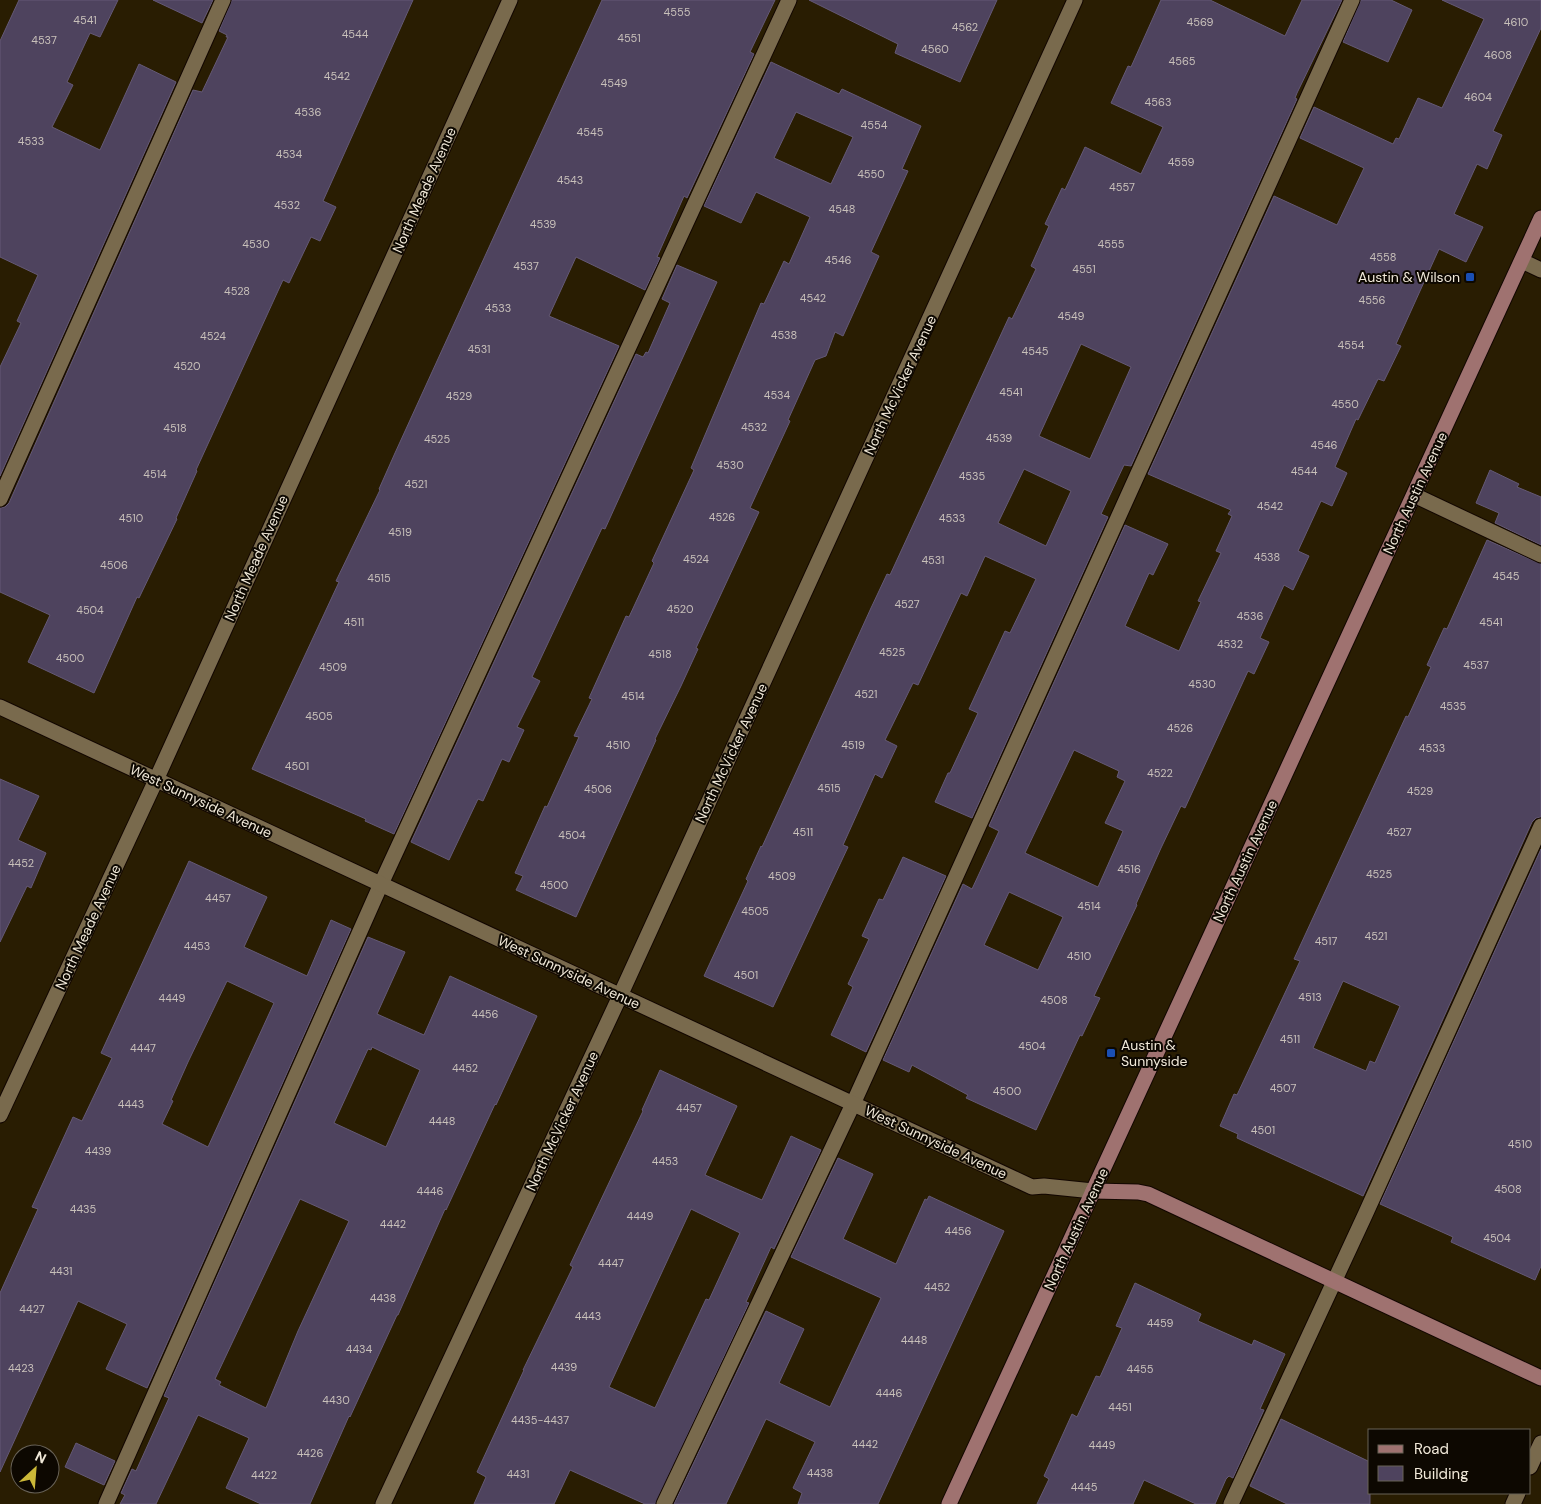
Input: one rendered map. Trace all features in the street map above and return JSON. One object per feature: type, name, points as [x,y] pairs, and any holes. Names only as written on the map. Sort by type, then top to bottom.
[{"type":"street","points":[[0,499],[223,0]]},
{"type":"street","name":"North Meade Avenue","points":[[0,1115],[156,780],[510,0]]},
{"type":"street","points":[[106,1504],[381,884],[788,0]]},
{"type":"street","name":"North McVicker Avenue","points":[[383,1504],[620,996],[1075,0]]},
{"type":"street","points":[[664,1504],[853,1104],[1352,0]]},
{"type":"street","name":"North Austin Avenue","points":[[949,1504],[1541,218]]},
{"type":"street","points":[[1522,261],[1541,270]]},
{"type":"street","points":[[1414,495],[1541,555]]},
{"type":"street","name":"West Sunnyside Avenue","points":[[0,708],[1032,1187],[1044,1186],[1148,1194],[1541,1378]]},
{"type":"street","points":[[1231,1504],[1541,826]]},
{"type":"street","points":[[1531,1465],[1541,1443]]},
{"type":"building","points":[[19,0],[118,0],[100,37],[90,33],[67,82],[73,85],[52,127],[100,150],[139,64],[176,82],[0,476],[0,367],[21,323],[17,321],[38,275],[0,257],[0,41]]},
{"type":"building","points":[[153,0],[213,0],[202,23]]},
{"type":"building","points":[[232,0],[413,0],[323,201],[336,207],[320,241],[311,237],[289,283],[283,280],[196,470],[177,519],[139,598],[137,597],[94,693],[28,662],[50,615],[0,592],[0,508],[5,507],[9,503],[193,90],[202,92],[228,37],[219,31]]},
{"type":"building","points":[[602,0],[775,0],[750,52],[754,54],[687,198],[684,196],[657,257],[660,258],[645,290],[576,257],[549,316],[619,346],[394,834],[365,821],[366,819],[252,769],[339,582],[336,581],[380,490],[395,453]]},
{"type":"building","points":[[809,0],[997,0],[960,82],[895,53],[898,44]]},
{"type":"building","points":[[1161,0],[1210,0],[1285,36],[1302,0],[1342,0],[1297,93],[1295,98],[1297,99],[1131,466],[1124,465],[1101,514],[1108,517],[972,818],[935,802],[978,713],[969,709],[1005,631],[1010,633],[1036,579],[985,556],[967,596],[961,593],[918,685],[913,683],[885,740],[897,746],[882,778],[875,774],[843,845],[848,847],[773,1007],[704,976],[748,881],[746,879],[871,608],[887,574],[890,575],[1009,317],[1012,319],[1036,269],[1031,266],[1049,226],[1045,224],[1062,188],[1065,190],[1085,147],[1141,174],[1163,127],[1111,103],[1128,66],[1131,67]],"holes":[[[1081,344],[1131,367],[1090,459],[1039,436]],[[1024,469],[1071,491],[1046,546],[998,523]]]},
{"type":"building","points":[[1361,0],[1391,0],[1412,10],[1388,62],[1343,42]]},
{"type":"building","points":[[1442,0],[1541,0],[1541,28],[1493,131],[1502,135],[1487,169],[1477,164],[1454,214],[1483,227],[1466,262],[1439,249],[1396,344],[1401,346],[1384,381],[1378,379],[1358,420],[1356,419],[1335,467],[1347,473],[1332,506],[1321,501],[1298,551],[1309,556],[1293,590],[1284,585],[1260,638],[1269,642],[1254,674],[1248,671],[1185,808],[1181,806],[1094,996],[1100,998],[1082,1036],[1080,1035],[1036,1130],[966,1098],[968,1095],[912,1065],[909,1072],[883,1060],[963,884],[972,889],[999,831],[989,826],[1125,525],[1168,544],[1153,575],[1149,573],[1125,626],[1179,651],[1201,602],[1198,601],[1221,553],[1216,551],[1232,516],[1228,514],[1231,510],[1148,474],[1274,196],[1337,225],[1364,168],[1300,138],[1314,107],[1393,144],[1396,138],[1399,139],[1418,98],[1442,108],[1484,19]],"holes":[[[1074,750],[1119,771],[1117,777],[1125,781],[1105,823],[1123,831],[1098,887],[1025,853]],[[1009,892],[1063,917],[1038,970],[984,945]]]},
{"type":"building","points":[[771,62],[839,94],[842,89],[921,126],[902,169],[908,171],[871,252],[879,256],[843,336],[835,332],[826,356],[815,360],[788,420],[790,421],[750,508],[759,512],[576,917],[516,890],[523,876],[515,873],[579,737],[574,736],[592,699],[589,698],[626,616],[629,617],[654,563],[652,561],[694,470],[691,468],[761,303],[764,304],[784,261],[789,264],[810,217],[756,192],[741,223],[704,206]],"holes":[[[796,112],[853,137],[831,184],[774,158]]]},
{"type":"building","points":[[677,265],[717,282],[605,529],[602,528],[532,677],[540,681],[517,727],[524,730],[509,762],[502,759],[483,801],[478,799],[449,860],[411,842],[636,354],[643,357],[646,352],[648,353],[670,303],[662,299]]},
{"type":"building","points":[[1490,470],[1519,484],[1517,487],[1541,497],[1541,545],[1495,523],[1499,513],[1476,503]]},
{"type":"building","points":[[1487,540],[1541,564],[1541,817],[1536,818],[1532,822],[1363,1196],[1237,1138],[1238,1134],[1220,1126],[1234,1094],[1237,1095],[1300,961],[1294,959],[1406,716],[1408,717],[1431,667],[1427,665],[1444,628],[1447,629]],"holes":[[[1343,981],[1400,1006],[1375,1063],[1370,1061],[1366,1071],[1313,1048]]]},
{"type":"building","points":[[0,779],[39,796],[18,840],[46,853],[31,888],[27,886],[0,942]]},
{"type":"building","points":[[1541,849],[1541,1266],[1535,1280],[1451,1242],[1453,1237],[1380,1204]]},
{"type":"building","points":[[903,857],[946,876],[866,1052],[831,1035],[853,987],[848,984],[869,939],[862,936],[879,899],[883,900]]},
{"type":"building","points":[[189,861],[267,897],[244,947],[307,976],[331,920],[351,929],[147,1388],[106,1369],[127,1324],[78,1301],[13,1444],[10,1444],[10,1450],[0,1472],[0,1293],[38,1209],[32,1207],[73,1117],[82,1121],[112,1058],[101,1053]],"holes":[[[227,981],[274,1003],[208,1147],[162,1124],[188,1062]]]},
{"type":"building","points":[[368,937],[405,952],[377,1014],[424,1035],[450,976],[537,1016],[445,1209],[310,1504],[261,1504],[226,1488],[249,1438],[198,1415],[156,1504],[120,1504],[125,1495],[121,1493],[132,1469],[136,1471],[169,1398],[164,1396]],"holes":[[[372,1047],[420,1070],[386,1147],[334,1123],[368,1049],[371,1050]],[[300,1199],[349,1221],[298,1331],[266,1408],[219,1385],[221,1382],[215,1379]]]},
{"type":"building","points":[[660,1070],[737,1106],[705,1175],[762,1200],[791,1136],[821,1150],[774,1249],[771,1247],[746,1302],[749,1303],[655,1504],[645,1504],[570,1470],[554,1504],[474,1504],[486,1477],[477,1472],[523,1370],[573,1267],[570,1265]],"holes":[[[691,1209],[740,1233],[709,1300],[706,1299],[655,1408],[609,1387]]]},
{"type":"building","points":[[838,1158],[873,1174],[843,1239],[896,1264],[925,1199],[927,1200],[929,1196],[1004,1231],[878,1504],[798,1504],[802,1493],[793,1488],[815,1442],[766,1419],[726,1504],[674,1504],[766,1311],[804,1329],[779,1383],[830,1407],[881,1298],[791,1257]]},
{"type":"building","points":[[1135,1283],[1201,1314],[1198,1321],[1252,1345],[1254,1340],[1285,1354],[1260,1409],[1264,1410],[1233,1478],[1229,1476],[1226,1479],[1215,1504],[1196,1504],[1144,1480],[1133,1504],[1037,1504],[1049,1479],[1044,1476],[1072,1414],[1077,1417],[1096,1376],[1100,1377],[1122,1328],[1116,1326]]},
{"type":"building","points":[[1281,1419],[1368,1461],[1368,1494],[1370,1494],[1370,1504],[1287,1504],[1250,1486]]},
{"type":"building","points":[[76,1443],[115,1461],[104,1485],[65,1467]]},
{"type":"place","name":"Austin & Wilson","points":[[1470,277]]},
{"type":"place","name":"Austin & Sunnyside","points":[[1111,1053]]}]
